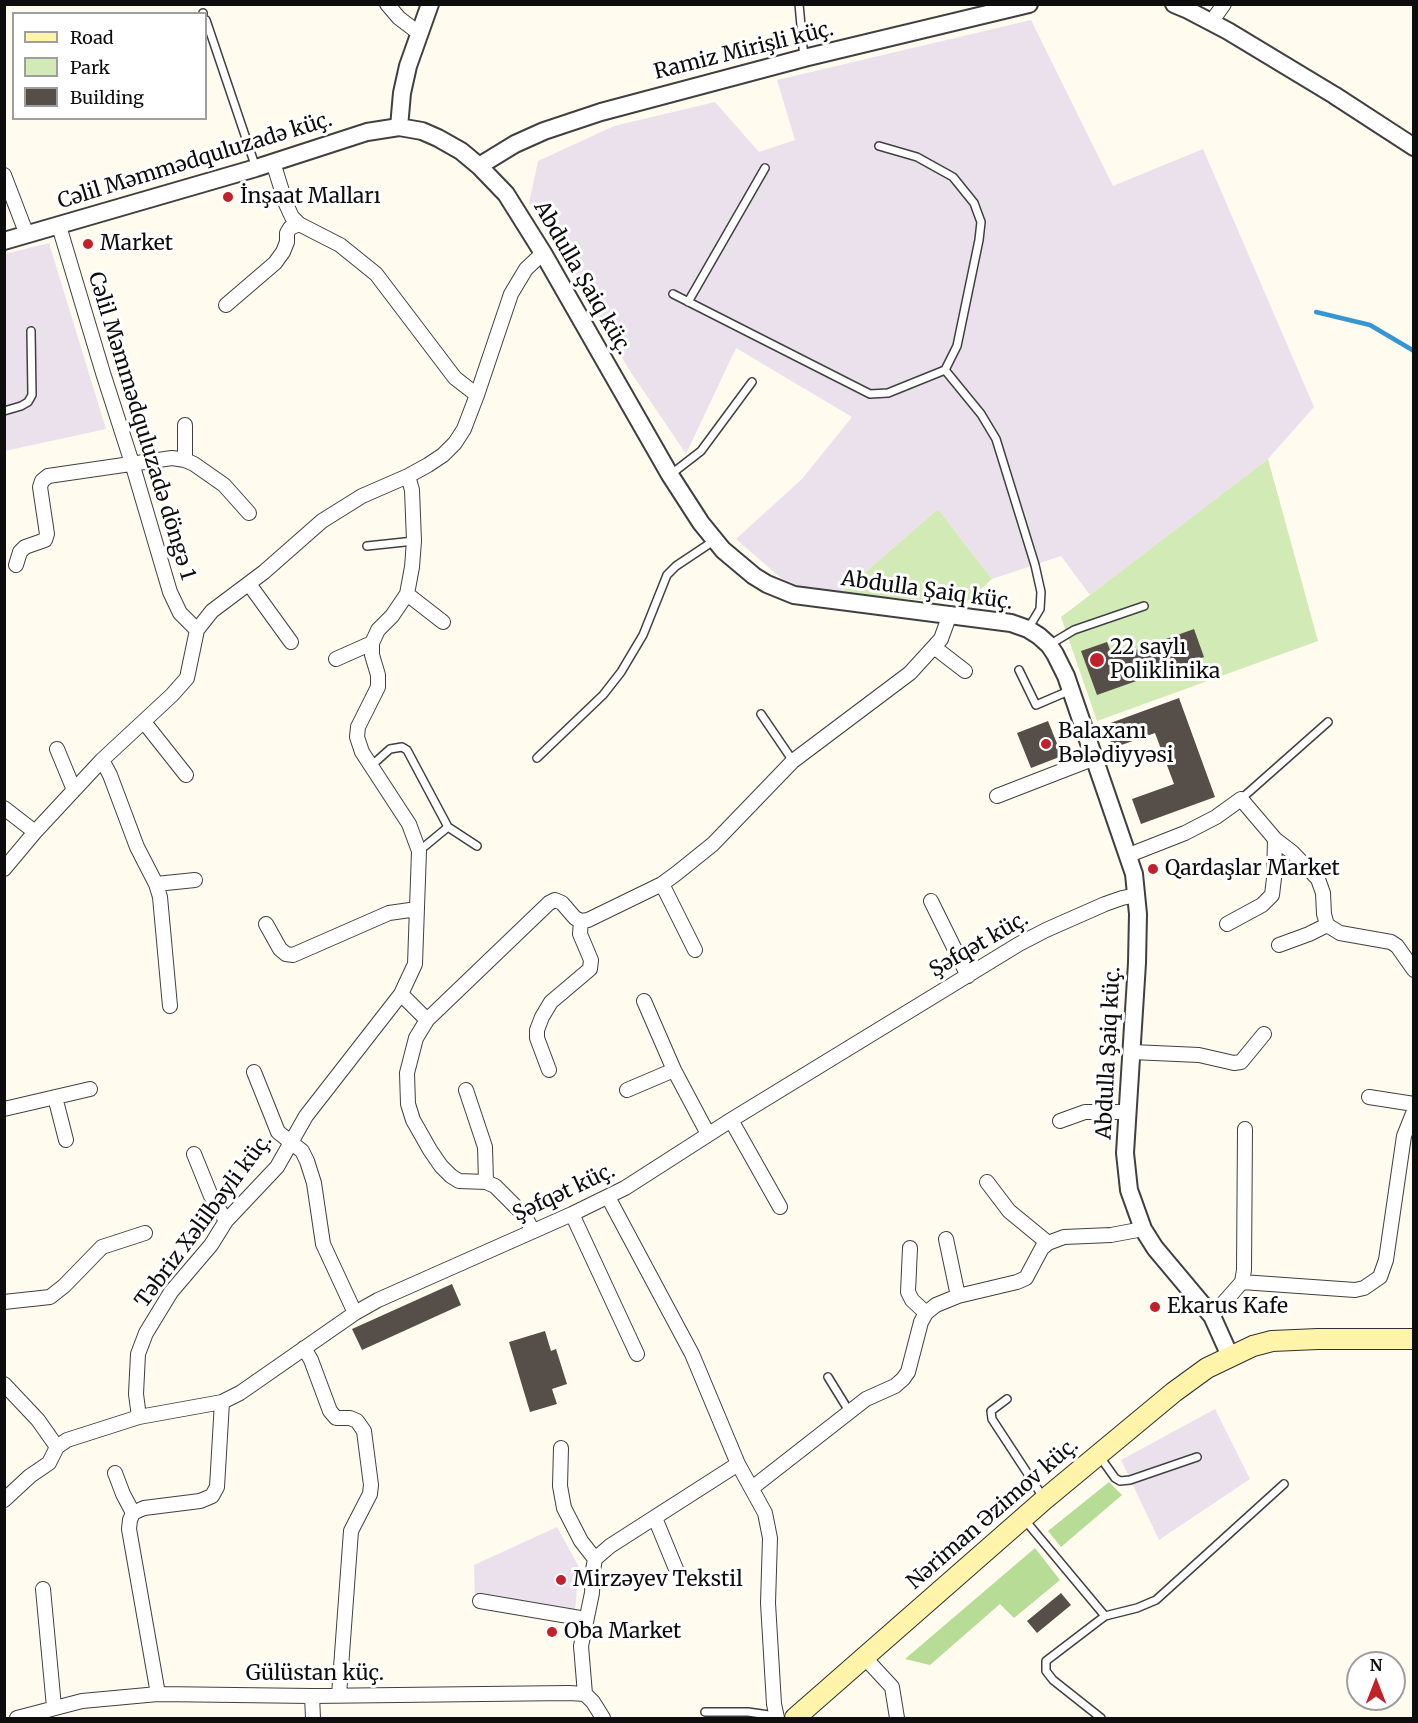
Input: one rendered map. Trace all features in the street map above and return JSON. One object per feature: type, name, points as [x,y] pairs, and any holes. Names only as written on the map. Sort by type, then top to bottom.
[{"type":"main road","name":"Nəriman Əzimov küç.","points":[[795,1719],[866,1659],[1023,1517],[1174,1392],[1207,1368],[1252,1346],[1294,1339],[1413,1339]]},
{"type":"street","points":[[387,4],[399,18],[420,34]]},
{"type":"street","points":[[399,127],[404,82],[430,4]]},
{"type":"street","name":"Ramiz Mirişli küç.","points":[[479,166],[524,140],[601,112],[804,58],[1029,4]]},
{"type":"street","points":[[1174,4],[1212,21],[1334,95],[1413,147]]},
{"type":"street","points":[[1212,21],[1224,4]]},
{"type":"street","name":"Cəlil Məmmədquluzadə küç.","points":[[4,241],[256,168],[367,132],[399,127]]},
{"type":"street","name":"Abdulla Şaiq küç.","points":[[399,127],[422,131],[461,151],[506,194],[543,253],[670,475],[701,523],[734,560],[754,576],[794,595],[997,620],[1028,629],[1049,645],[1071,690],[1134,874],[1137,896],[1137,963],[1125,1153],[1126,1175],[1143,1229],[1155,1248],[1212,1316],[1230,1356]]},
{"type":"street","points":[[273,162],[292,217],[299,224],[340,245],[376,274],[454,378],[477,395]]},
{"type":"street","points":[[4,176],[27,235]]},
{"type":"street","points":[[226,305],[274,263],[283,252],[286,233],[290,228],[299,224]]},
{"type":"street","name":"Cəlil Məmmədquluzadə döngə 1","points":[[58,226],[170,592],[180,613],[197,630]]},
{"type":"street","points":[[4,869],[102,760],[144,722],[187,678],[197,630],[212,611],[249,584],[322,521],[362,496],[408,476],[443,455],[455,443],[464,429],[477,395],[511,294],[519,279],[543,253]]},
{"type":"street","points":[[185,425],[185,460]]},
{"type":"street","points":[[16,565],[20,552],[25,547],[45,540],[47,534],[40,487],[42,481],[48,476],[172,458],[185,460],[224,485],[249,513]]},
{"type":"street","points":[[336,659],[372,643],[378,630],[392,616],[407,594],[414,542],[412,490],[408,476]]},
{"type":"street","points":[[249,584],[291,642]]},
{"type":"street","points":[[407,594],[443,622]]},
{"type":"street","points":[[533,1231],[524,1215],[495,1186],[486,1182],[459,1181],[451,1176],[430,1150],[413,1120],[408,1104],[407,1073],[416,1038],[427,1020],[549,903],[555,900],[562,903],[575,918],[581,921],[588,920],[662,884],[713,844],[793,761],[910,673],[934,647],[946,629],[950,614]]},
{"type":"street","name":"Təbriz Xəlilbəyli küç.","points":[[139,1417],[136,1394],[140,1344],[171,1292],[211,1245],[226,1221],[277,1167],[306,1116],[401,994],[415,964],[419,851],[408,824],[358,745],[358,727],[378,687],[372,643]]},
{"type":"street","points":[[934,647],[965,671]]},
{"type":"street","points":[[144,722],[186,775]]},
{"type":"street","points":[[57,749],[74,790]]},
{"type":"street","points":[[997,796],[1095,758]]},
{"type":"street","points":[[102,760],[160,897],[170,1006]]},
{"type":"street","points":[[1129,855],[1185,833],[1216,817],[1241,799],[1275,839],[1292,852],[1318,879],[1323,893],[1324,914],[1328,925],[1340,933],[1391,942],[1413,970]]},
{"type":"street","points":[[4,808],[35,832]]},
{"type":"street","points":[[1227,924],[1262,906],[1272,895],[1275,839]]},
{"type":"street","points":[[156,884],[195,880]]},
{"type":"street","points":[[662,884],[695,950]]},
{"type":"street","name":"Şəfqət küç.","points":[[4,1500],[30,1476],[49,1463],[57,1447],[67,1440],[139,1417],[222,1402],[240,1393],[356,1313],[411,1284],[626,1188],[708,1134],[1046,930],[1105,904],[1137,896]]},
{"type":"street","points":[[931,901],[968,976]]},
{"type":"street","points":[[266,924],[280,949],[286,954],[293,955],[389,913],[417,909]]},
{"type":"street","points":[[549,1070],[537,1038],[537,1030],[551,1002],[590,969],[591,960],[580,934],[581,921]]},
{"type":"street","points":[[1279,945],[1328,925]]},
{"type":"street","points":[[401,994],[427,1020]]},
{"type":"street","points":[[644,1002],[674,1070],[708,1134]]},
{"type":"street","points":[[1132,1052],[1199,1055],[1234,1063],[1241,1062],[1264,1034]]},
{"type":"street","points":[[627,1090],[674,1070]]},
{"type":"street","points":[[254,1072],[278,1132],[302,1151],[307,1161],[315,1183],[323,1244],[356,1313]]},
{"type":"street","points":[[4,1109],[90,1089]]},
{"type":"street","points":[[466,1090],[485,1147],[486,1182]]},
{"type":"street","points":[[54,1097],[66,1140]]},
{"type":"street","points":[[1369,1098],[1413,1104]]},
{"type":"street","points":[[1242,1282],[1355,1290],[1364,1288],[1380,1277],[1386,1260],[1404,1136],[1413,1111]]},
{"type":"street","points":[[1060,1121],[1085,1112],[1128,1113]]},
{"type":"street","points":[[731,1120],[780,1208]]},
{"type":"street","points":[[1212,1316],[1242,1282],[1245,1270],[1245,1129]]},
{"type":"street","points":[[194,1154],[211,1196],[226,1221]]},
{"type":"street","points":[[987,1182],[1009,1211],[1048,1243]]},
{"type":"street","points":[[608,1197],[697,1365],[738,1464],[765,1513],[770,1538],[768,1603],[776,1717]]},
{"type":"street","points":[[572,1214],[637,1354]]},
{"type":"street","points":[[752,1488],[849,1411],[866,1399],[895,1386],[903,1379],[908,1372],[921,1322],[926,1313],[936,1305],[958,1296],[1026,1278],[1042,1248],[1064,1237],[1111,1235],[1143,1229]]},
{"type":"street","points":[[4,1302],[50,1297],[102,1247],[145,1233]]},
{"type":"street","points":[[946,1239],[958,1296]]},
{"type":"street","points":[[910,1248],[908,1292],[912,1300],[926,1313]]},
{"type":"street","points":[[304,1348],[311,1360],[330,1411],[336,1418],[350,1418],[357,1421],[364,1431],[371,1485],[370,1494],[351,1531],[339,1695]]},
{"type":"street","points":[[4,1384],[38,1420],[57,1447]]},
{"type":"street","points":[[158,1694],[129,1529],[134,1513],[144,1508],[200,1501],[212,1496],[218,1487],[222,1402]]},
{"type":"street","points":[[561,1448],[560,1486],[564,1508],[581,1541],[595,1559]]},
{"type":"street","points":[[603,1719],[585,1694],[581,1646],[592,1593],[592,1570],[595,1559],[600,1552],[738,1464]]},
{"type":"street","points":[[115,1473],[134,1513]]},
{"type":"street","points":[[655,1518],[676,1569]]},
{"type":"street","points":[[43,1589],[54,1707]]},
{"type":"street","points":[[480,1601],[586,1619]]},
{"type":"street","points":[[866,1659],[892,1687],[897,1719]]},
{"type":"street","name":"Gülüstan küç.","points":[[23,1718],[54,1707],[102,1699],[158,1694],[312,1696],[569,1692],[585,1694]]},
{"type":"street","points":[[312,1696],[313,1719]]},
{"type":"lane","points":[[799,4],[804,58]]},
{"type":"lane","points":[[207,23],[256,168]]},
{"type":"lane","points":[[673,294],[870,394],[888,393],[945,370],[957,346],[980,240],[981,222],[974,203],[953,177],[917,157],[879,146]]},
{"type":"lane","points":[[688,302],[765,168]]},
{"type":"lane","points":[[4,411],[28,402],[32,395],[31,331]]},
{"type":"lane","points":[[945,370],[976,406],[996,439],[1035,565],[1041,592],[1040,609],[1028,629]]},
{"type":"lane","points":[[670,475],[701,451],[752,382]]},
{"type":"lane","points":[[537,758],[603,694],[621,672],[643,635],[667,575],[676,566],[715,540]]},
{"type":"lane","points":[[367,546],[414,542]]},
{"type":"lane","points":[[1049,645],[1074,630],[1144,606]]},
{"type":"lane","points":[[1019,670],[1036,705],[1071,690]]},
{"type":"lane","points":[[761,714],[793,761]]},
{"type":"lane","points":[[1241,799],[1328,722]]},
{"type":"lane","points":[[371,766],[390,749],[402,747],[407,750],[448,826],[477,846]]},
{"type":"lane","points":[[419,851],[448,826]]},
{"type":"lane","points":[[828,1377],[849,1411]]},
{"type":"lane","points":[[1007,1400],[991,1411],[992,1419],[1045,1499]]},
{"type":"lane","points":[[1099,1455],[1115,1478],[1120,1481],[1130,1480],[1197,1457]]},
{"type":"lane","points":[[1101,1719],[1053,1680],[1046,1671],[1046,1661],[1105,1616],[1137,1608],[1156,1600],[1284,1484]]},
{"type":"lane","points":[[1023,1517],[1105,1616]]},
{"type":"lane","points":[[705,1712],[748,1712],[776,1717]]},
{"type":"shaded area","points":[[1031,20],[1113,186],[1203,149],[1314,407],[1268,459],[1090,595],[1061,556],[992,579],[938,509],[840,594],[805,588],[782,579],[736,539],[802,479],[852,417],[736,348],[686,454],[630,371],[529,203],[538,161],[614,126],[715,102],[759,152],[795,140],[777,80]]},
{"type":"shaded area","points":[[49,243],[106,429],[5,451],[5,254]]},
{"type":"shaded area","points":[[1215,1409],[1250,1479],[1159,1540],[1121,1460]]},
{"type":"shaded area","points":[[557,1527],[579,1567],[575,1611],[475,1600],[474,1565]]},
{"type":"green space","points":[[1268,459],[1318,641],[1097,721],[1061,617]]},
{"type":"green space","points":[[938,509],[992,579],[966,603],[840,594]]},
{"type":"green space","points":[[1109,1482],[1122,1495],[1061,1547],[1048,1531]]},
{"type":"green space","points":[[1035,1548],[1060,1580],[1014,1618],[1000,1604],[930,1665],[905,1659]]},
{"type":"building","points":[[1194,629],[1204,657],[1097,695],[1081,651],[1107,642],[1113,658]]},
{"type":"building","points":[[1179,698],[1215,797],[1141,824],[1132,799],[1174,784],[1155,733],[1113,748],[1105,725]]},
{"type":"building","points":[[1048,721],[1062,756],[1031,768],[1017,733]]},
{"type":"building","points":[[452,1284],[461,1305],[362,1350],[352,1329]]},
{"type":"building","points":[[545,1331],[551,1351],[556,1349],[567,1384],[552,1389],[557,1404],[530,1412],[509,1342]]},
{"type":"building","points":[[1061,1593],[1071,1605],[1037,1633],[1027,1621]]},
{"type":"waterway","points":[[1316,312],[1370,325],[1414,351]]},
{"type":"place","name":"İnşaat Malları","points":[[228,197]]},
{"type":"place","name":"Market","points":[[88,244]]},
{"type":"place","name":"22 saylı Poliklinika","points":[[1097,660]]},
{"type":"place","name":"Balaxanı Bələdiyyəsi","points":[[1046,744]]},
{"type":"place","name":"Qardaşlar Market","points":[[1153,869]]},
{"type":"place","name":"Ekarus Kafe","points":[[1155,1307]]},
{"type":"place","name":"Mirzəyev Tekstil","points":[[561,1580]]},
{"type":"place","name":"Oba Market","points":[[552,1632]]}]
